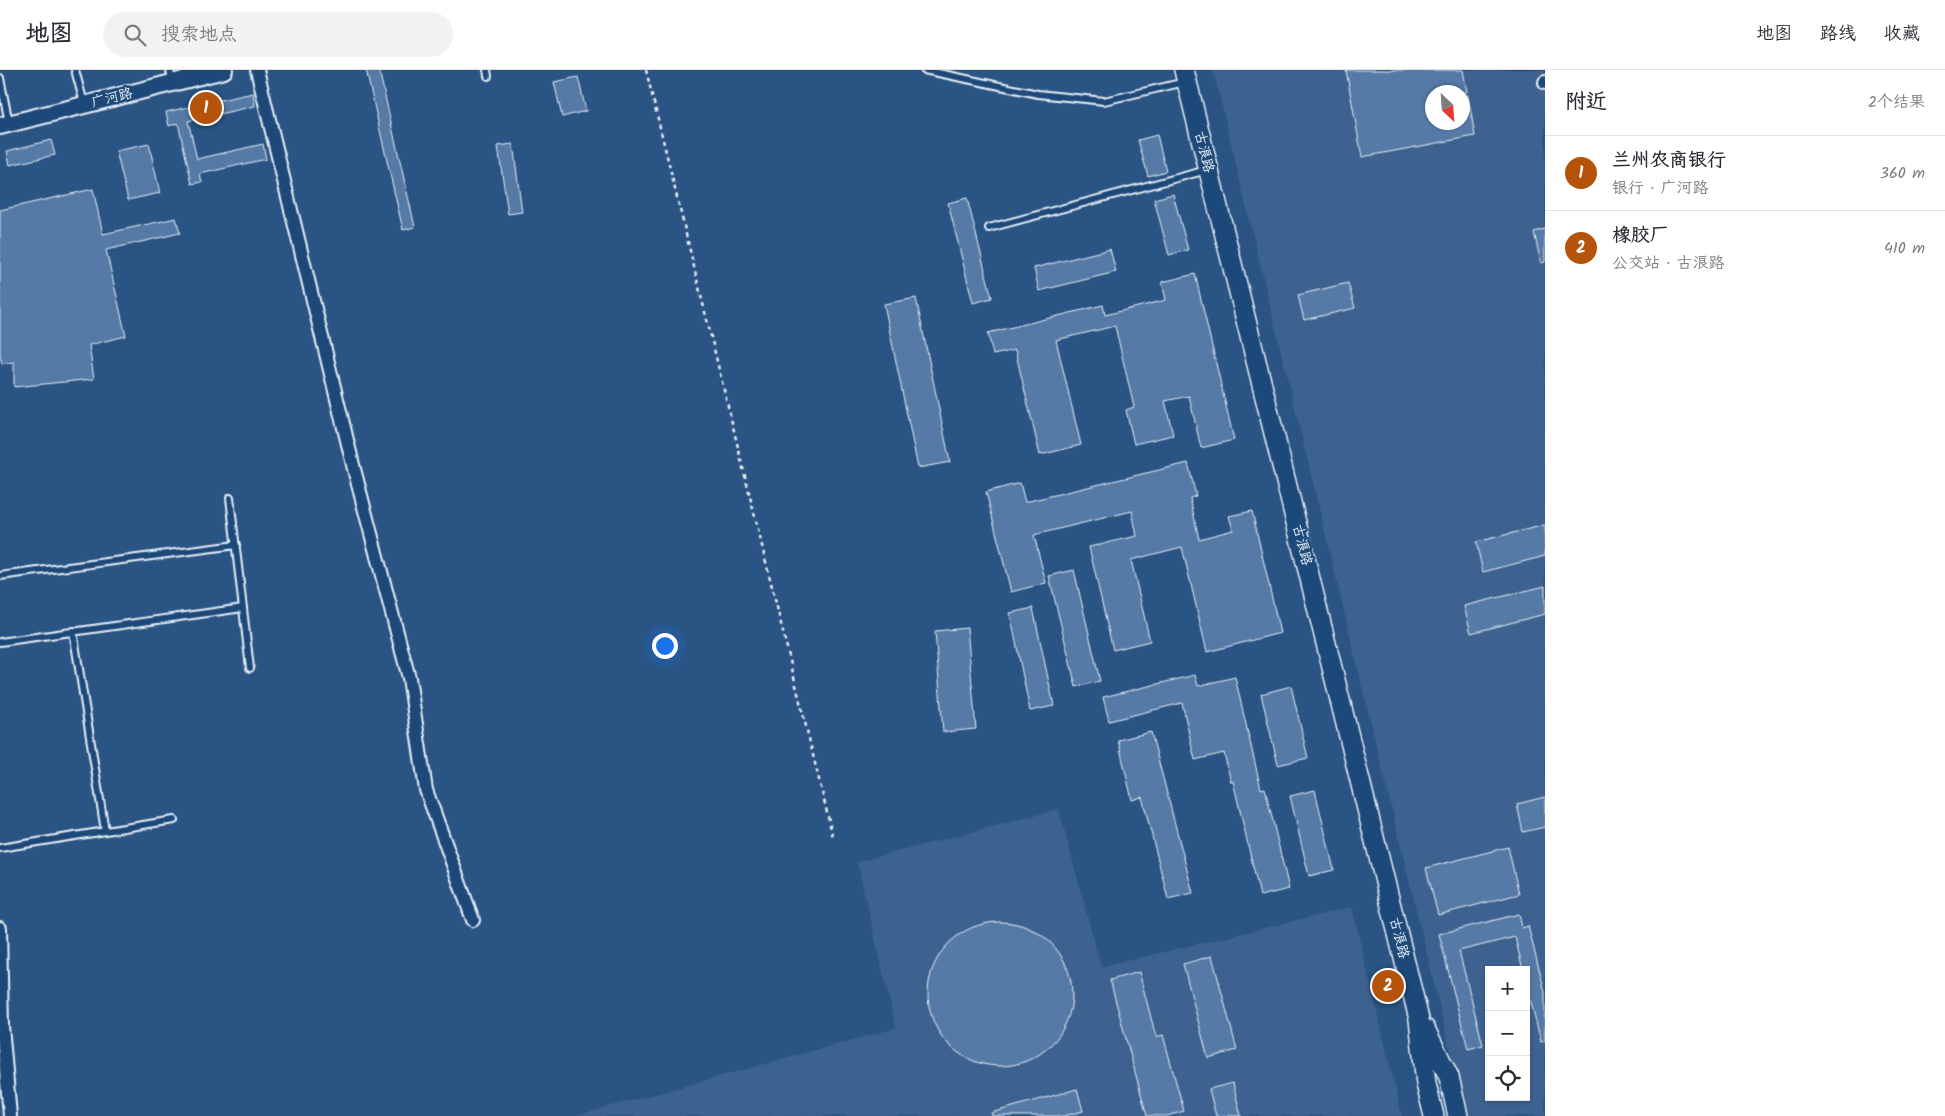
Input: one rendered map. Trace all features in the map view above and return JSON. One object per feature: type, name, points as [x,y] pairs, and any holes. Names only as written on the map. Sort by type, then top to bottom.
[{"type":"main road","name":"古浪路","points":[[1185,76],[1419,1019],[1426,1084],[1434,1116]]},
{"type":"main road","name":"古浪路","points":[[1419,1019],[1449,1076],[1458,1116]]},
{"type":"street","name":"广河路","points":[[4,125],[85,105],[171,76],[224,70]]},
{"type":"street","points":[[257,70],[352,460],[409,678],[426,790],[473,920]]},
{"type":"street","points":[[0,928],[2,1026],[10,1116]]},
{"type":"lane","points":[[75,70],[85,105]]},
{"type":"lane","points":[[924,70],[1038,94],[1104,100],[1185,76]]},
{"type":"lane","points":[[0,78],[4,125]]},
{"type":"lane","points":[[989,228],[1209,170]]},
{"type":"lane","points":[[230,498],[250,668]]},
{"type":"lane","points":[[0,576],[236,546]]},
{"type":"lane","points":[[0,642],[243,608]]},
{"type":"lane","points":[[73,632],[106,831]]},
{"type":"lane","points":[[0,848],[174,820]]},
{"type":"path","points":[[646,70],[833,837]]},
{"type":"shaded area","points":[[1213,70],[1545,70],[1545,1116],[1466,1116]]},
{"type":"shaded area","points":[[1059,809],[1101,967],[1352,907],[1402,1116],[575,1116],[896,1028],[857,862]]},
{"type":"building","points":[[366,70],[379,70],[415,227],[403,230]]},
{"type":"building","points":[[1346,70],[1463,70],[1466,85],[1425,85],[1425,130],[1470,130],[1470,107],[1475,136],[1362,157]]},
{"type":"building","points":[[578,77],[586,111],[562,117],[554,82]]},
{"type":"building","points":[[253,93],[255,106],[188,121],[197,159],[263,144],[266,159],[200,174],[202,182],[192,184],[178,123],[169,126],[166,112]]},
{"type":"building","points":[[1157,135],[1166,171],[1148,176],[1138,140]]},
{"type":"building","points":[[51,140],[55,155],[10,165],[7,151]]},
{"type":"building","points":[[149,144],[160,193],[128,200],[116,151]]},
{"type":"building","points":[[513,144],[522,212],[508,214],[498,146]]},
{"type":"building","points":[[93,189],[103,234],[176,218],[180,233],[106,250],[126,336],[89,345],[94,379],[14,387],[14,362],[2,364],[0,355],[0,210]]},
{"type":"building","points":[[1173,194],[1188,250],[1169,255],[1154,199]]},
{"type":"building","points":[[967,198],[992,298],[973,303],[948,203]]},
{"type":"building","points":[[1545,229],[1545,262],[1541,263],[1534,232]]},
{"type":"building","points":[[1110,249],[1116,272],[1039,291],[1034,268]]},
{"type":"building","points":[[1195,274],[1234,440],[1201,448],[1189,396],[1165,401],[1173,435],[1134,444],[1126,410],[1134,407],[1115,326],[1056,340],[1081,445],[1040,455],[1015,350],[993,355],[988,333],[1103,305],[1105,315],[1166,300],[1162,282]]},
{"type":"building","points":[[1348,283],[1355,308],[1304,320],[1298,295]]},
{"type":"building","points":[[916,298],[950,462],[918,468],[884,304]]},
{"type":"building","points":[[1188,463],[1196,496],[1190,498],[1199,539],[1233,530],[1229,516],[1252,511],[1280,633],[1207,652],[1182,547],[1131,560],[1150,641],[1113,650],[1089,547],[1137,536],[1132,511],[1034,535],[1046,583],[1011,592],[986,492],[1020,483],[1025,502]]},
{"type":"building","points":[[1545,525],[1545,556],[1483,572],[1476,542]]},
{"type":"building","points":[[1074,570],[1100,681],[1076,687],[1049,576]]},
{"type":"building","points":[[1545,586],[1545,614],[1471,633],[1464,606]]},
{"type":"building","points":[[1033,608],[1054,706],[1030,711],[1010,613]]},
{"type":"building","points":[[967,628],[976,729],[943,732],[935,631]]},
{"type":"building","points":[[1195,675],[1198,686],[1235,677],[1261,789],[1265,788],[1289,889],[1260,896],[1233,781],[1231,782],[1224,753],[1195,760],[1182,703],[1109,721],[1103,697]]},
{"type":"building","points":[[1291,686],[1308,758],[1278,765],[1261,694]]},
{"type":"building","points":[[1151,732],[1193,893],[1168,899],[1142,797],[1132,800],[1118,740]]},
{"type":"building","points":[[1315,790],[1334,870],[1309,876],[1290,796]]},
{"type":"building","points":[[1545,797],[1545,827],[1523,832],[1517,804]]},
{"type":"building","points":[[1508,847],[1519,894],[1438,915],[1426,868]]},
{"type":"building","points":[[1519,914],[1522,928],[1528,926],[1545,992],[1545,1041],[1541,1042],[1530,998],[1530,966],[1522,966],[1515,937],[1459,951],[1483,1045],[1468,1049],[1439,934]]},
{"type":"building","points":[[1000,922],[1028,927],[1051,943],[1067,966],[1072,994],[1067,1022],[1051,1045],[1028,1061],[1000,1066],[972,1061],[949,1045],[933,1022],[928,994],[933,966],[949,943],[972,927]]},
{"type":"building","points":[[1212,956],[1237,1050],[1208,1058],[1183,964]]},
{"type":"building","points":[[1139,972],[1156,1037],[1163,1035],[1184,1111],[1167,1116],[1147,1116],[1110,980]]},
{"type":"building","points":[[1233,1083],[1241,1116],[1216,1116],[1209,1089]]},
{"type":"building","points":[[1077,1089],[1083,1111],[1064,1116],[992,1116],[991,1113]]},
{"type":"place","name":"兰州农商银行","points":[[206,108]]},
{"type":"place","name":"橡胶厂","points":[[1388,986]]}]
